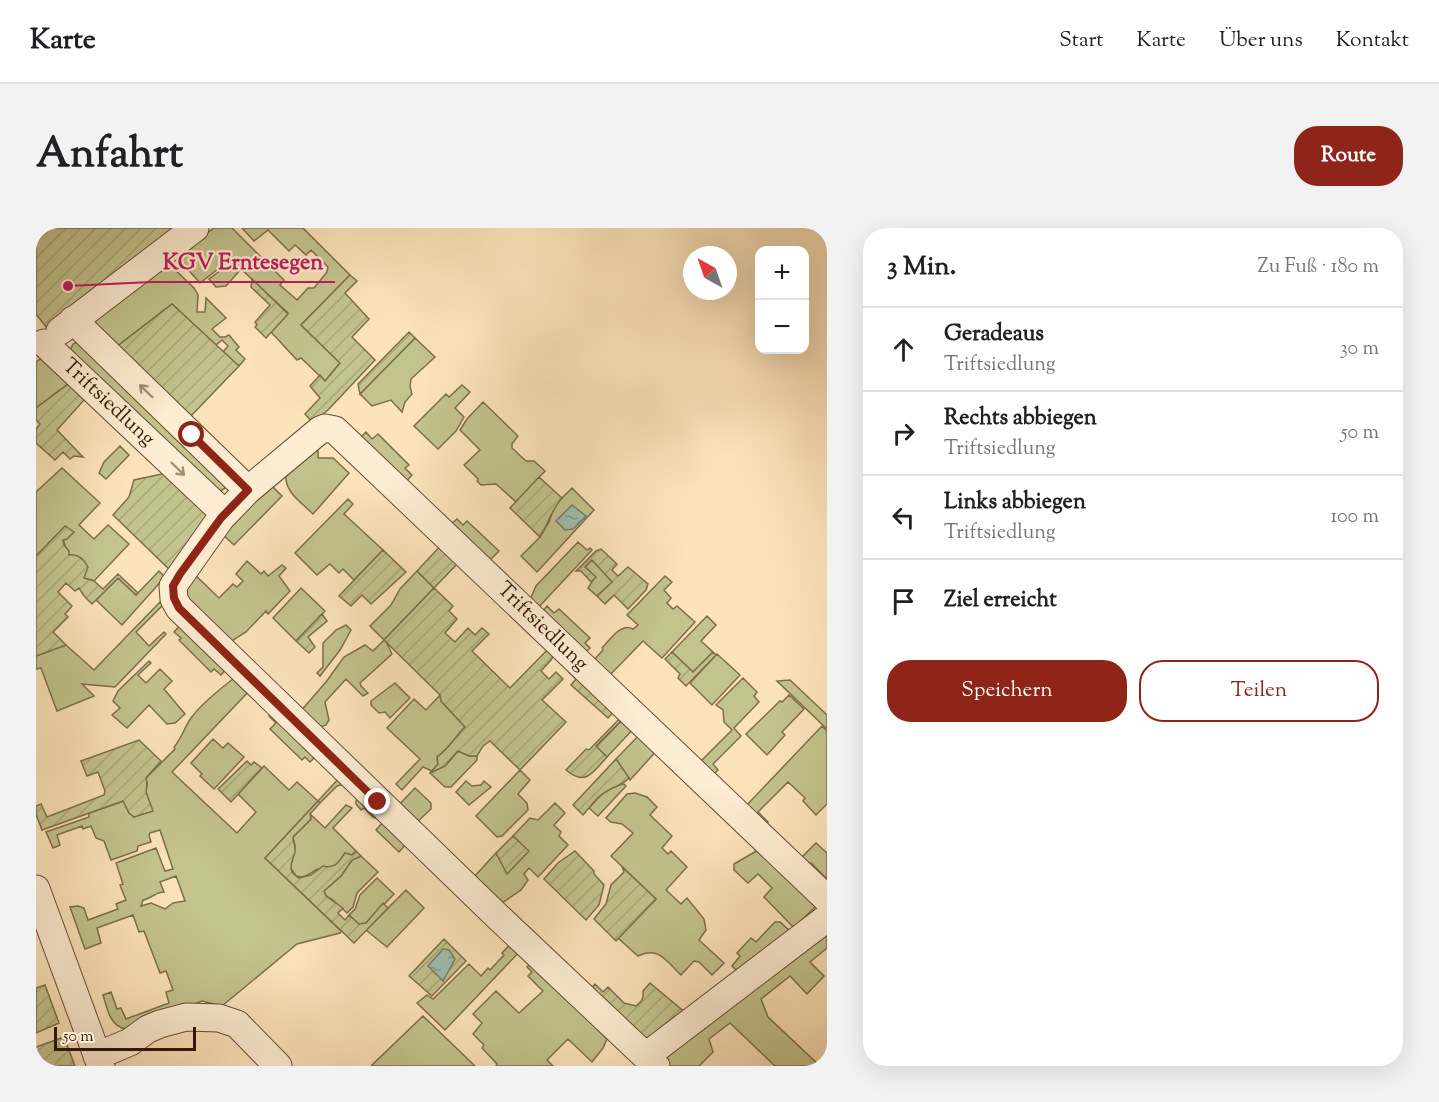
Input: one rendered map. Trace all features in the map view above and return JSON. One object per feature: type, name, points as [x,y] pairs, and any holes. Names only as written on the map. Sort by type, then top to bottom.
[{"type":"street","points":[[40,346],[195,228]]},
{"type":"street","name":"Triftsiedlung","points":[[73,320],[248,490]]},
{"type":"street","name":"Triftsiedlung","points":[[40,346],[225,514]]},
{"type":"street","name":"Triftsiedlung","points":[[827,899],[335,430],[325,428],[320,430],[248,490],[225,514],[173,586],[174,598],[179,608],[495,914],[651,1061],[827,918]]},
{"type":"street","points":[[36,889],[99,1061],[148,1029],[186,1017],[219,1018],[237,1024],[278,1066]]},
{"type":"green space","points":[[36,228],[176,228],[46,327],[36,314]]},
{"type":"green space","points":[[214,228],[232,228],[284,280],[280,285],[297,300],[308,288],[314,288],[327,272],[328,267],[311,250],[306,255],[295,245],[289,251],[268,230],[254,241],[242,228],[303,228],[350,275],[301,325],[340,363],[325,381],[301,358],[297,360],[271,332],[288,313],[241,269],[226,286],[216,287],[209,279],[233,261],[231,259],[200,283],[184,265],[178,255]]},
{"type":"green space","points":[[169,264],[194,288],[198,295],[197,312],[205,312],[206,298],[226,318],[212,329],[220,337],[229,335],[239,347],[236,350],[245,359],[239,366],[223,352],[228,346],[222,340],[216,345],[172,304],[115,348],[93,328],[95,318]]},
{"type":"green space","points":[[350,275],[357,281],[345,293],[369,319],[352,337],[375,360],[313,423],[305,414],[320,398],[310,386],[320,375],[325,381],[340,363],[301,325]]},
{"type":"green space","points":[[252,279],[288,314],[266,338],[255,327],[257,325],[255,322],[270,305],[251,287]]},
{"type":"green space","points":[[172,304],[239,366],[189,418],[115,348]]},
{"type":"green space","points":[[409,332],[415,338],[360,394],[358,384]]},
{"type":"green space","points":[[415,338],[435,357],[411,379],[412,394],[405,402],[402,412],[391,400],[372,406],[360,394]]},
{"type":"green space","points":[[79,341],[229,484],[217,492],[70,350],[73,344]]},
{"type":"green space","points":[[42,358],[75,379],[36,408],[36,362]]},
{"type":"green space","points":[[75,379],[85,399],[57,430],[83,457],[74,456],[70,459],[63,452],[55,460],[36,443],[36,429],[40,424],[36,420],[36,408]]},
{"type":"green space","points":[[462,385],[470,392],[455,408],[464,417],[456,431],[438,449],[414,426],[446,394],[449,397]]},
{"type":"green space","points":[[483,402],[518,436],[512,448],[526,461],[534,461],[545,471],[516,502],[496,484],[481,485],[464,465],[480,450],[460,430]]},
{"type":"green space","points":[[366,432],[372,439],[378,434],[409,465],[405,468],[412,475],[405,483],[359,439]]},
{"type":"green space","points":[[318,444],[318,458],[333,458],[349,473],[313,514],[290,491],[286,474]]},
{"type":"green space","points":[[120,446],[129,455],[106,479],[99,473],[104,462]]},
{"type":"green space","points":[[62,468],[100,503],[79,525],[94,539],[108,525],[129,544],[94,581],[84,578],[68,555],[63,539],[66,527],[36,556],[36,492]]},
{"type":"green space","points":[[171,472],[212,513],[170,570],[113,515],[129,497],[134,480]]},
{"type":"green space","points":[[539,477],[562,498],[540,537],[510,508]]},
{"type":"green space","points":[[269,483],[282,496],[234,545],[221,533]]},
{"type":"green space","points":[[572,488],[594,510],[537,572],[521,556],[540,537],[555,505]]},
{"type":"green space","points":[[348,499],[353,504],[344,514],[383,550],[354,580],[343,569],[339,573],[330,564],[317,575],[295,553]]},
{"type":"green space","points":[[457,519],[463,525],[467,521],[499,551],[488,562],[452,523]]},
{"type":"green space","points":[[65,526],[74,532],[63,540],[69,555],[80,558],[88,567],[84,578],[94,581],[103,589],[118,574],[138,593],[136,595],[118,578],[92,604],[79,588],[75,591],[66,583],[58,592],[72,606],[65,614],[68,617],[53,632],[66,645],[36,656],[36,556]]},
{"type":"green space","points":[[445,541],[463,558],[434,588],[417,571]]},
{"type":"green space","points":[[578,542],[587,550],[590,548],[592,550],[537,609],[529,602],[536,586]]},
{"type":"green space","points":[[601,549],[617,564],[612,570],[618,576],[628,567],[648,584],[646,590],[628,609],[614,595],[605,604],[597,596],[612,582],[592,560],[585,567],[596,577],[591,582],[581,571],[576,571],[596,551]]},
{"type":"green space","points":[[383,550],[406,572],[371,604],[362,595],[351,606],[339,596]]},
{"type":"green space","points":[[592,560],[613,582],[597,596],[588,588],[595,577],[585,567]]},
{"type":"green space","points":[[247,561],[261,574],[264,571],[268,576],[282,565],[286,568],[279,576],[290,591],[268,614],[266,611],[246,632],[227,644],[186,597],[185,582],[192,572],[219,598],[233,584],[237,587],[243,581],[236,574]]},
{"type":"green space","points":[[159,571],[165,577],[122,625],[96,600],[118,578],[136,595]]},
{"type":"green space","points":[[417,571],[434,588],[385,639],[392,654],[360,683],[368,693],[363,696],[346,679],[325,702],[329,720],[326,725],[315,729],[299,713],[344,657],[365,645],[373,651],[384,640],[370,626],[391,605],[400,589]]},
{"type":"green space","points":[[665,576],[672,582],[664,590],[671,598],[667,603],[673,609],[677,606],[695,622],[662,658],[643,641],[608,677],[592,662],[616,633],[624,628],[633,629],[638,625],[627,615]]},
{"type":"green space","points":[[301,588],[325,611],[296,641],[273,618]]},
{"type":"green space","points":[[434,588],[453,606],[449,611],[457,619],[445,633],[455,642],[468,628],[475,635],[482,628],[489,634],[472,651],[510,688],[553,644],[558,649],[541,671],[549,679],[556,672],[563,679],[542,700],[566,722],[520,770],[490,741],[483,746],[477,756],[469,756],[458,751],[445,766],[430,773],[438,764],[437,757],[465,727],[441,701],[440,695],[384,640]]},
{"type":"green space","points":[[160,602],[163,605],[136,632],[149,646],[164,632],[166,634],[115,687],[82,684],[94,696],[57,711],[41,668],[36,669],[36,656],[66,645],[94,670]]},
{"type":"green space","points":[[547,606],[554,613],[559,609],[590,638],[585,643],[590,648],[584,654],[541,613]]},
{"type":"green space","points":[[322,614],[327,621],[308,637],[315,647],[309,653],[296,641]]},
{"type":"green space","points":[[707,616],[716,625],[701,641],[713,652],[693,672],[672,652]]},
{"type":"green space","points":[[182,623],[228,667],[221,675],[214,669],[211,672],[179,640],[181,638],[174,632]]},
{"type":"green space","points":[[346,625],[351,630],[340,650],[320,676],[317,673],[323,667],[323,643],[336,630]]},
{"type":"green space","points":[[672,652],[693,672],[713,652],[716,655],[686,686],[678,678],[680,674],[665,659]]},
{"type":"green space","points":[[717,654],[740,675],[712,705],[690,683]]},
{"type":"green space","points":[[149,661],[151,663],[138,675],[146,683],[160,669],[172,681],[164,689],[185,714],[175,723],[167,724],[149,705],[127,728],[112,715],[120,708],[113,701],[118,691]]},
{"type":"green space","points":[[576,666],[618,707],[608,718],[571,685],[576,679],[569,672]]},
{"type":"green space","points":[[237,676],[251,689],[172,772],[237,833],[256,812],[238,794],[264,766],[289,790],[297,782],[318,801],[265,858],[341,931],[297,944],[222,1006],[202,1001],[126,1029],[116,1025],[113,1021],[103,995],[111,992],[117,1009],[121,1008],[126,1019],[169,1003],[166,992],[173,990],[166,971],[160,973],[144,931],[139,932],[133,915],[97,928],[101,943],[85,949],[70,907],[84,908],[88,920],[118,909],[116,904],[126,900],[120,885],[123,884],[116,863],[156,848],[165,871],[173,869],[160,830],[150,833],[151,842],[138,846],[137,851],[111,860],[104,841],[96,838],[91,826],[83,829],[82,826],[57,835],[60,845],[53,848],[46,832],[89,817],[89,813],[124,801],[129,813],[134,817],[152,811],[146,792],[146,778],[175,749],[174,747],[196,712]],"holes":[[[176,876],[185,901],[173,903],[165,909],[151,903],[141,906],[143,900],[164,892],[160,882]]]},
{"type":"green space","points":[[743,678],[757,692],[754,696],[759,702],[734,728],[741,736],[713,764],[718,770],[711,777],[698,764],[732,730],[724,722],[723,710],[716,705]]},
{"type":"green space","points":[[790,680],[827,715],[827,729],[777,681]]},
{"type":"green space","points":[[395,683],[410,698],[390,718],[385,712],[379,713],[371,705],[371,701]]},
{"type":"green space","points":[[440,695],[441,701],[465,727],[437,757],[438,764],[432,771],[423,767],[402,790],[396,784],[420,759],[387,728],[414,699],[426,710]]},
{"type":"green space","points":[[789,695],[804,709],[782,732],[785,735],[767,755],[746,734]]},
{"type":"green space","points":[[274,711],[318,754],[310,762],[305,757],[302,760],[270,729],[276,723],[269,716]]},
{"type":"green space","points":[[625,713],[627,715],[596,746],[607,757],[589,776],[579,777],[566,770],[586,749],[589,750]]},
{"type":"green space","points":[[627,715],[637,725],[607,757],[596,747]]},
{"type":"green space","points":[[822,726],[827,731],[827,804],[816,815],[803,801],[805,798],[788,782],[758,812],[768,822],[763,827],[744,808]]},
{"type":"green space","points":[[643,731],[660,747],[630,780],[616,759]]},
{"type":"green space","points":[[213,739],[223,748],[228,743],[244,757],[214,789],[200,776],[202,774],[191,763]]},
{"type":"green space","points":[[139,740],[161,761],[146,778],[146,792],[153,811],[134,817],[129,813],[123,801],[42,830],[36,814],[36,806],[41,804],[47,817],[104,795],[105,791],[98,772],[87,776],[81,761]]},
{"type":"green space","points":[[458,751],[469,756],[477,756],[477,760],[451,787],[445,787],[430,773],[445,766]]},
{"type":"green space","points":[[616,759],[629,778],[601,795],[583,815],[573,805]]},
{"type":"green space","points":[[247,761],[251,765],[254,762],[262,768],[231,802],[218,789]]},
{"type":"green space","points":[[520,770],[530,780],[518,794],[527,803],[528,810],[502,836],[497,837],[476,816]]},
{"type":"green space","points":[[341,776],[345,784],[337,786],[320,803],[318,801]]},
{"type":"green space","points":[[466,781],[472,786],[481,785],[484,781],[491,787],[469,805],[456,792]]},
{"type":"green space","points":[[624,784],[626,786],[598,816],[589,808],[609,789]]},
{"type":"green space","points":[[415,788],[431,803],[431,809],[415,824],[397,807]]},
{"type":"green space","points":[[635,793],[647,797],[657,807],[650,815],[672,836],[662,848],[668,854],[671,851],[687,867],[666,890],[681,904],[687,898],[704,919],[706,930],[699,940],[724,963],[712,975],[699,962],[694,961],[681,975],[662,956],[645,953],[638,956],[618,938],[656,899],[611,856],[633,833],[622,824],[611,822],[606,818],[627,794]]},
{"type":"green space","points":[[362,795],[409,841],[399,852],[376,830],[384,821],[373,817],[364,808],[361,810],[356,804]]},
{"type":"green space","points":[[318,801],[320,803],[310,814],[311,819],[293,837],[295,850],[291,870],[299,878],[311,875],[323,866],[334,866],[345,853],[352,855],[356,851],[361,856],[352,860],[341,876],[324,891],[326,896],[343,908],[338,913],[345,920],[349,915],[359,924],[366,923],[383,903],[388,908],[354,943],[265,858]]},
{"type":"green space","points":[[555,803],[565,813],[554,825],[561,832],[559,836],[568,845],[538,877],[529,868],[524,874],[528,880],[521,890],[499,905],[472,879],[496,853],[507,873],[528,851],[513,836],[530,818],[538,820]]},
{"type":"green space","points":[[346,805],[352,808],[333,828],[356,851],[352,855],[345,853],[334,866],[320,868],[305,876],[296,876],[290,867],[295,846],[293,837],[311,819],[310,814],[325,828]]},
{"type":"green space","points":[[513,836],[529,851],[507,874],[496,853]]},
{"type":"green space","points":[[816,843],[827,853],[827,879],[811,863],[806,867],[799,860]]},
{"type":"green space","points":[[758,850],[821,901],[794,928],[764,897],[772,888],[758,874],[748,883],[734,870],[734,864]]},
{"type":"green space","points":[[575,851],[604,885],[599,905],[586,920],[544,879],[558,863]]},
{"type":"green space","points":[[361,856],[378,872],[357,893],[353,907],[347,913],[326,896],[324,891],[341,876],[352,860]]},
{"type":"green space","points":[[622,867],[656,899],[616,941],[594,919],[606,904],[611,885],[624,872]]},
{"type":"green space","points":[[377,878],[394,894],[366,923],[359,924],[349,915],[355,909],[360,895]]},
{"type":"green space","points":[[406,890],[424,908],[387,947],[366,930]]},
{"type":"green space","points":[[775,922],[780,922],[790,931],[739,973],[732,966],[740,956],[737,953],[751,938],[756,942]]},
{"type":"green space","points":[[827,925],[827,948],[810,962],[824,976],[807,994],[790,976],[761,999],[768,1017],[820,1066],[775,1066],[730,1023],[709,1039],[713,1052],[699,1066],[666,1066],[666,1049]]},
{"type":"green space","points":[[444,939],[466,961],[432,996],[409,976]]},
{"type":"green space","points":[[513,941],[522,949],[445,1030],[417,1003],[427,995],[433,999],[469,964],[481,976],[504,955],[502,953]]},
{"type":"green space","points":[[534,960],[598,1020],[596,1028],[607,1039],[592,1062],[568,1039],[547,1060],[553,1066],[496,1066],[497,1064],[482,1048],[484,1045],[473,1034],[482,1023],[473,1014],[496,991],[519,1013],[543,991],[528,976],[532,972],[527,967]]},
{"type":"green space","points":[[650,983],[687,1014],[648,1043],[589,991],[595,984],[603,992],[608,987],[624,1003],[636,1006],[642,1000],[643,991]]},
{"type":"green space","points":[[45,985],[59,1023],[36,1033],[36,988]]},
{"type":"green space","points":[[423,1016],[475,1066],[371,1066]]},
{"type":"green space","points":[[64,1037],[75,1066],[46,1066],[44,1061],[36,1064],[36,1047]]},
{"type":"water","points":[[572,505],[586,516],[573,529],[565,530],[556,521]]},
{"type":"water","points":[[443,949],[449,950],[455,959],[443,981],[428,966]]},
{"type":"place","name":"KGV Erntesegen","points":[[68,286]]},
{"type":"route","points":[[192,435],[248,490],[221,518],[180,574],[173,586],[174,598],[179,608],[378,802]]}]
